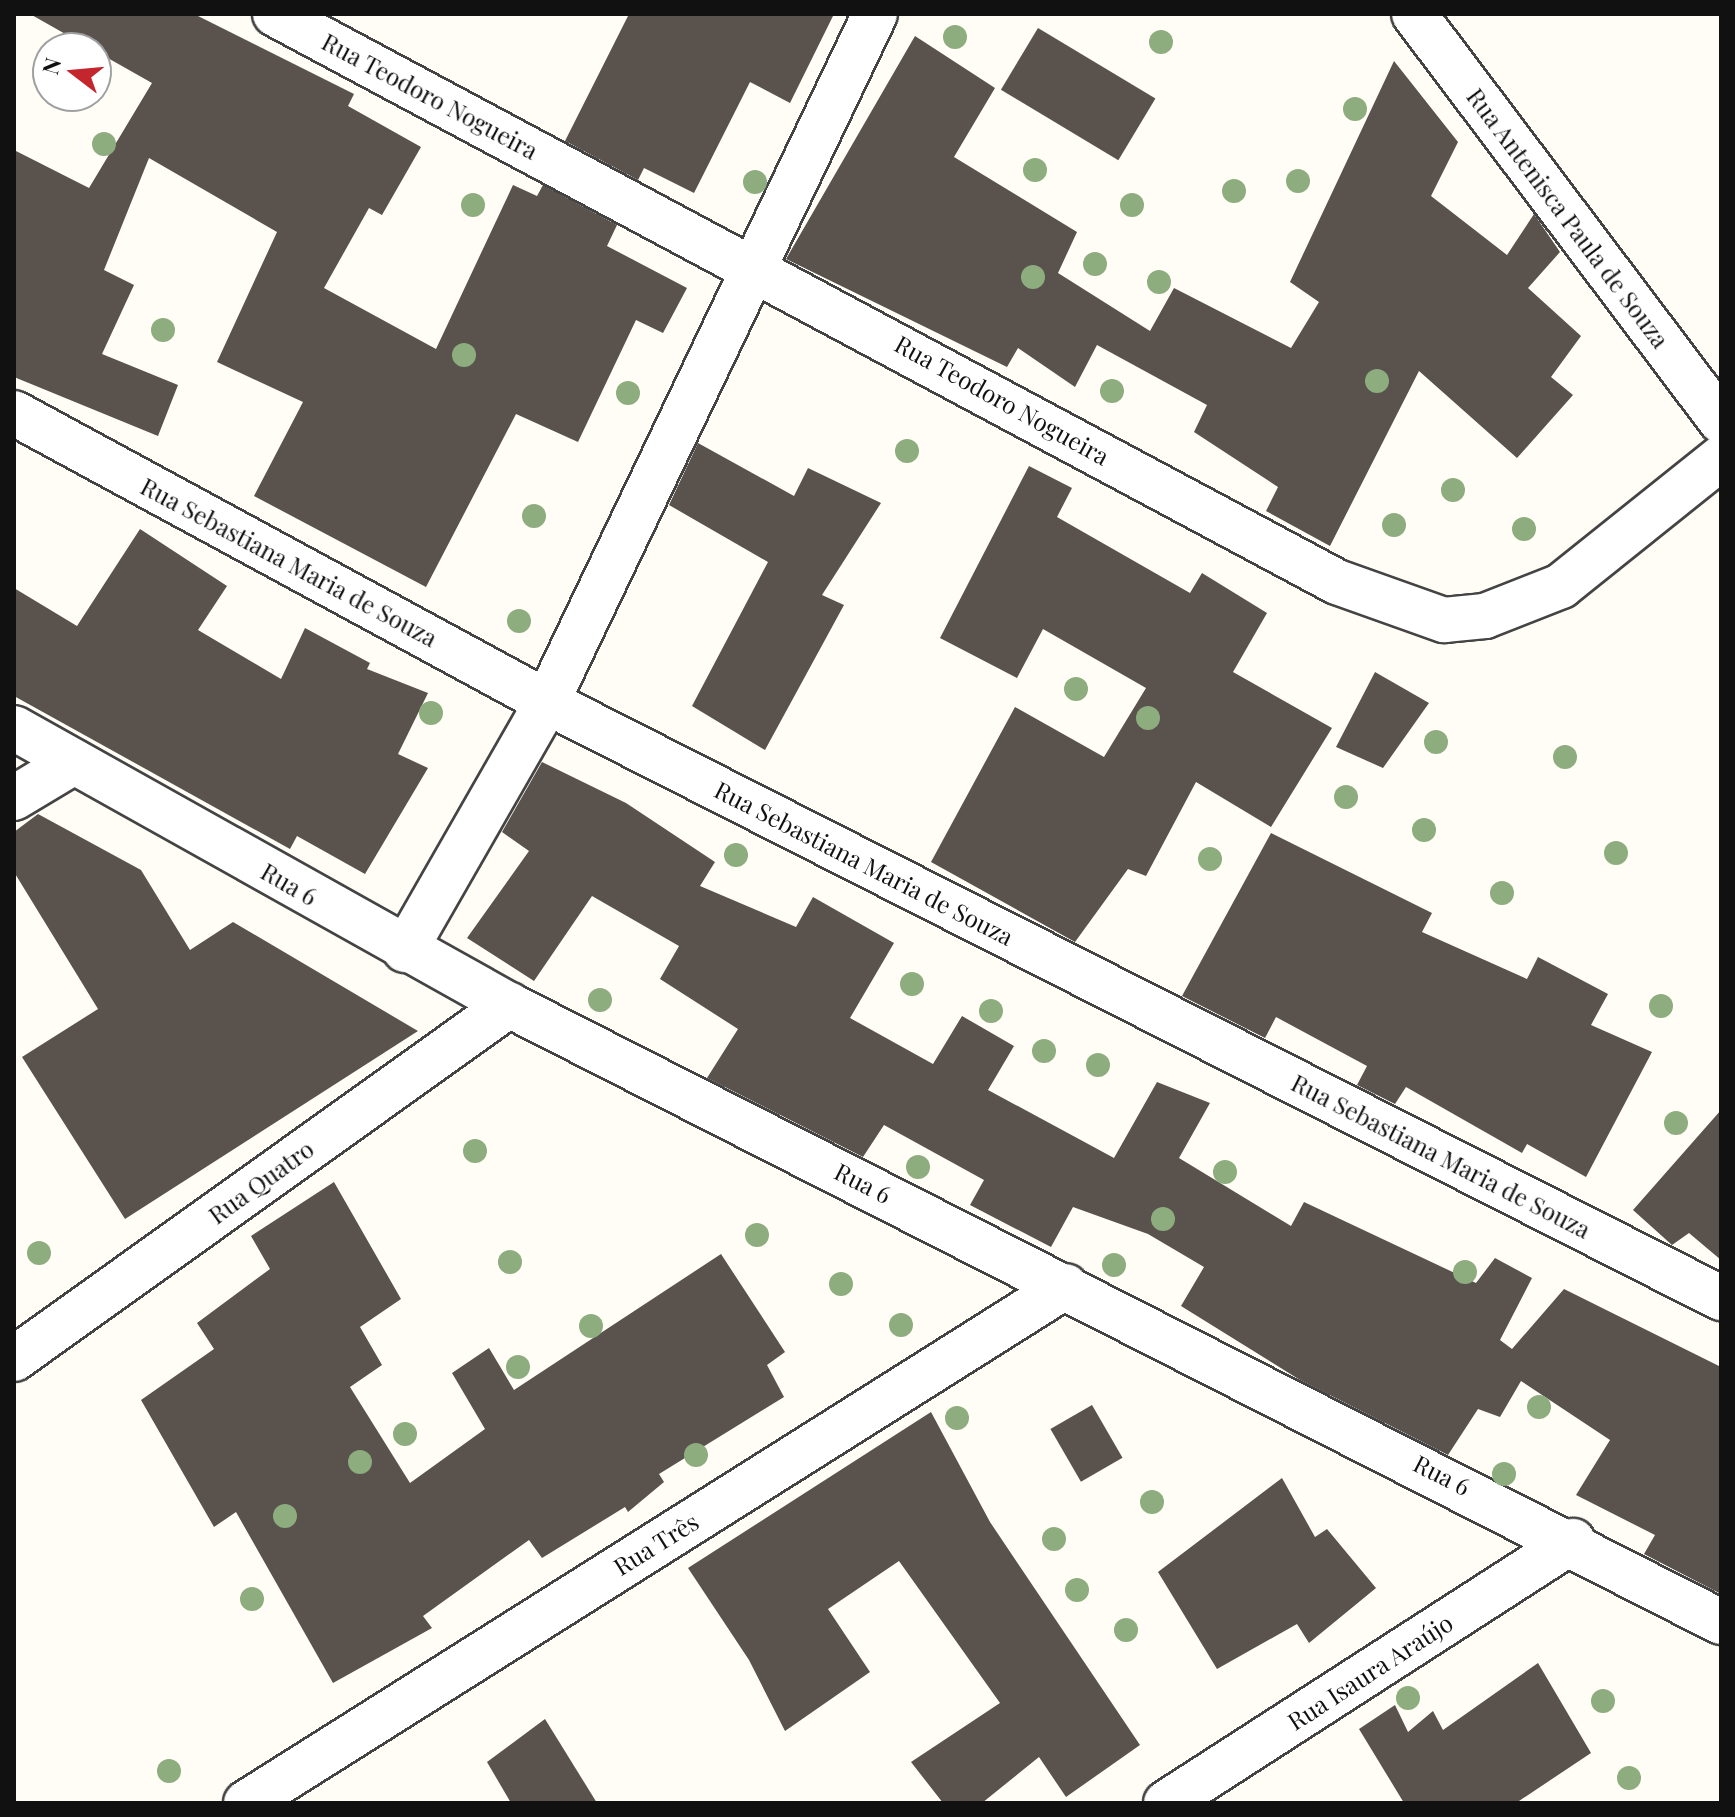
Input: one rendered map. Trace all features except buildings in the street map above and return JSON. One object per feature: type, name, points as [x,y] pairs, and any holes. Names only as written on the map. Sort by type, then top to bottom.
[{"type":"street","name":"Rua Teodoro Nogueira","points":[[275,14],[753,266],[1337,582],[1444,620],[1485,616],[1561,586],[1721,458]]},
{"type":"street","points":[[405,950],[547,702],[875,14]]},
{"type":"street","name":"Rua Antenisca Paula de Souza","points":[[1414,14],[1721,421]]},
{"type":"street","name":"Rua Sebastiana Maria de Souza","points":[[14,413],[547,702],[1721,1298]]},
{"type":"street","name":"Rua 6","points":[[14,728],[405,950],[509,1005],[1573,1541],[1721,1622]]},
{"type":"street","points":[[14,798],[74,762]]},
{"type":"street","name":"Rua Quatro","points":[[14,1359],[509,1005]]},
{"type":"street","name":"Rua Três","points":[[246,1803],[1066,1286]]},
{"type":"street","name":"Rua Isaura Araújo","points":[[1166,1803],[1573,1541]]}]
